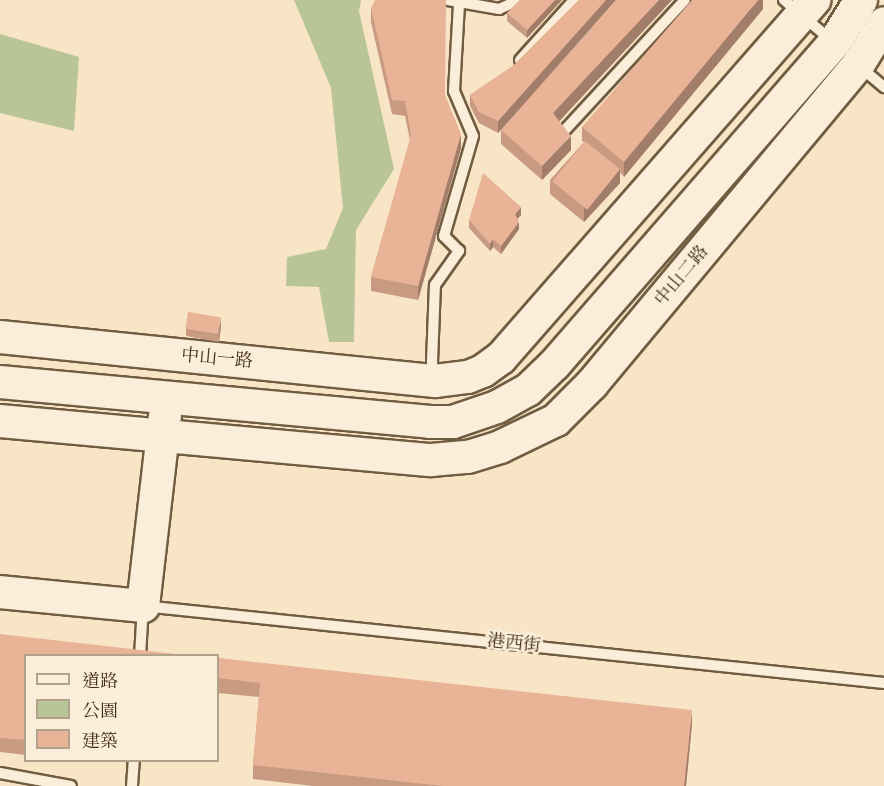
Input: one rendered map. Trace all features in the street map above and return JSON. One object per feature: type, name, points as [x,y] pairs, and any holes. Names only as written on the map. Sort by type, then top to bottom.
[{"type":"street","name":"中山二路","points":[[163,438],[431,460],[468,457],[500,447],[556,420],[592,384],[846,54],[861,0]]},
{"type":"street","points":[[435,381],[468,377],[483,371],[501,357],[800,5]]},
{"type":"street","name":"中山二路","points":[[167,398],[430,422],[453,422],[497,406],[528,390],[549,371],[846,54],[884,23]]},
{"type":"street","name":"中山一路","points":[[0,337],[435,381]]},
{"type":"street","points":[[143,606],[172,355]]},
{"type":"street","points":[[0,381],[167,398]]},
{"type":"street","points":[[0,421],[163,438]]},
{"type":"street","name":"港西街","points":[[0,592],[143,606]]},
{"type":"lane","points":[[448,0],[499,9],[519,0]]},
{"type":"lane","points":[[509,72],[574,0]]},
{"type":"lane","points":[[564,131],[685,0]]},
{"type":"lane","points":[[435,381],[432,362],[435,285],[459,251],[444,236],[473,136],[454,91],[459,3]]},
{"type":"lane","points":[[800,5],[846,54],[884,87]]},
{"type":"lane","points":[[459,103],[469,97]]},
{"type":"lane","points":[[140,654],[143,606]]},
{"type":"lane","name":"港西街","points":[[143,606],[884,683]]},
{"type":"lane","points":[[132,786],[134,762]]},
{"type":"lane","points":[[0,773],[71,786]]},
{"type":"green space","points":[[294,0],[361,0],[359,11],[394,169],[356,230],[354,342],[329,342],[319,287],[286,286],[287,257],[326,249],[343,208],[331,88]]},
{"type":"green space","points":[[0,34],[79,57],[74,131],[0,113]]},
{"type":"building","points":[[375,0],[446,0],[445,95],[461,134],[418,286],[371,277],[411,135],[405,101],[392,100],[371,8]]},
{"type":"building","points":[[520,0],[555,0],[527,30],[507,13]]},
{"type":"building","points":[[579,0],[606,0],[498,121],[479,112],[470,95],[513,66]]},
{"type":"building","points":[[617,0],[659,0],[553,113],[571,136],[542,166],[501,130]]},
{"type":"building","points":[[692,0],[758,0],[624,162],[582,127]]},
{"type":"building","points":[[585,141],[620,169],[587,210],[552,181]]},
{"type":"building","points":[[483,173],[521,207],[515,214],[519,222],[501,246],[493,239],[490,244],[469,220]]},
{"type":"building","points":[[188,312],[221,317],[218,334],[185,329]]},
{"type":"building","points":[[0,634],[175,654],[24,654],[24,740],[0,738]]},
{"type":"building","points":[[219,658],[692,710],[684,786],[443,786],[253,765],[260,683],[219,678]]}]
